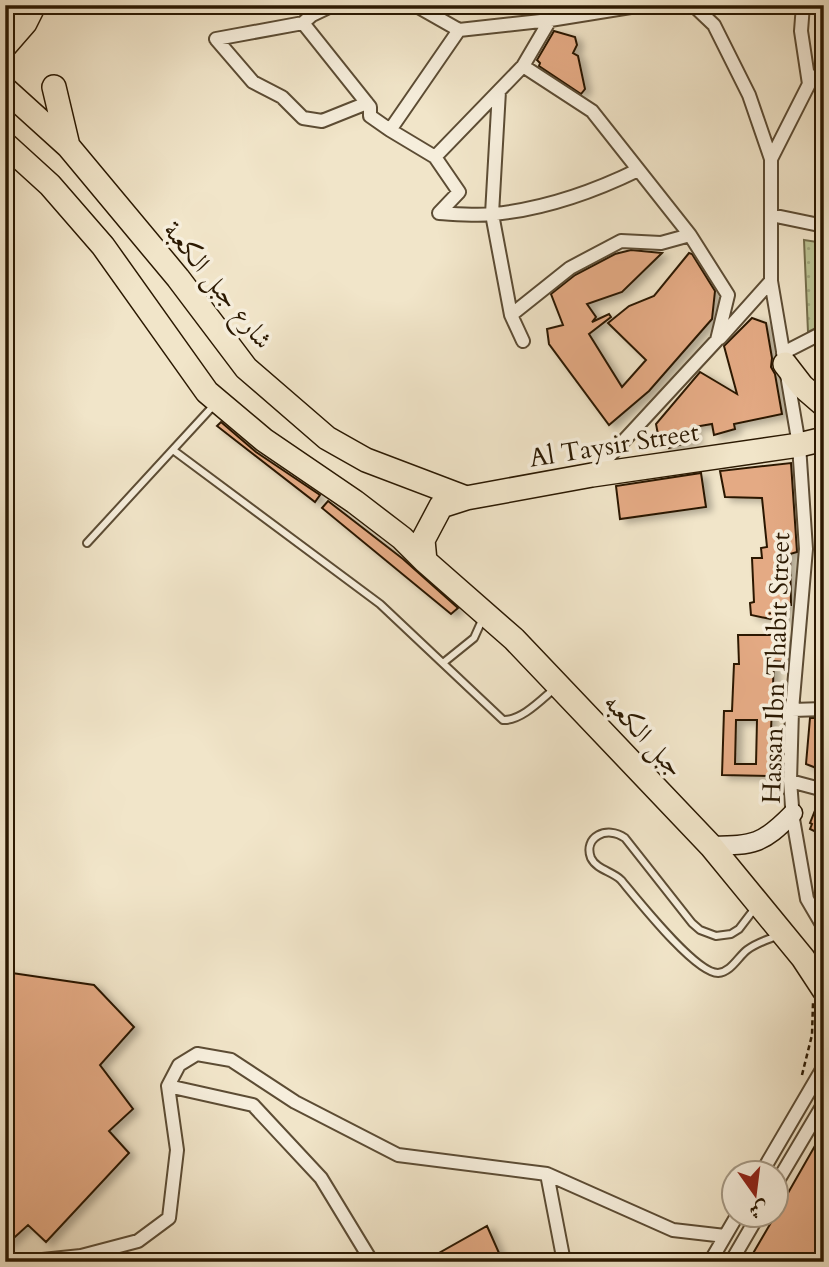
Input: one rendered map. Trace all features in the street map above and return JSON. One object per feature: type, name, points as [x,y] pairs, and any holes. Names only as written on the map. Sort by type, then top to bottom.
[{"type":"highway","points":[[5,12],[9,5]]},
{"type":"highway","points":[[5,46],[25,23],[34,5]]},
{"type":"highway","points":[[54,88],[68,146]]},
{"type":"highway","name":"شارع جبل الكعبة","points":[[5,89],[68,146],[178,278],[246,368],[327,438],[366,460],[416,480]]},
{"type":"highway","points":[[6,145],[50,185],[103,246],[207,392],[218,401]]},
{"type":"highway","points":[[784,359],[802,386],[824,405]]},
{"type":"highway","name":"جبل الكعبه","points":[[218,401],[264,440],[355,502],[402,538],[514,639],[711,846],[803,958],[818,996]]},
{"type":"highway","name":"Al Taysir Street","points":[[416,480],[467,498],[592,475],[824,439]]},
{"type":"highway","points":[[425,561],[423,540],[441,506],[467,498]]},
{"type":"street","points":[[333,5],[312,15],[303,23],[216,39],[253,82],[282,97],[303,118],[322,121],[367,103]]},
{"type":"street","points":[[415,5],[459,30],[550,20],[643,5]]},
{"type":"street","points":[[692,5],[714,25],[749,95],[771,159]]},
{"type":"street","points":[[803,5],[801,31],[809,83]]},
{"type":"street","points":[[435,157],[523,66],[550,20]]},
{"type":"street","points":[[303,23],[370,107],[370,116],[435,157],[459,192],[439,213],[492,214],[555,203],[606,186],[638,170]]},
{"type":"street","points":[[390,130],[459,30]]},
{"type":"street","points":[[523,66],[592,111],[690,235],[727,295],[717,340]]},
{"type":"street","points":[[771,159],[809,83],[824,68]]},
{"type":"street","points":[[499,91],[492,214],[511,315],[523,341]]},
{"type":"street","name":"Hassan Ibn Thabit Street","points":[[771,159],[771,281],[799,445],[806,549],[792,709],[790,781],[807,898],[824,928]]},
{"type":"street","points":[[771,215],[824,226]]},
{"type":"street","points":[[511,315],[570,268],[621,241],[661,243],[690,235]]},
{"type":"street","points":[[592,475],[771,281]]},
{"type":"street","points":[[784,359],[824,332]]},
{"type":"street","points":[[792,709],[824,709]]},
{"type":"street","points":[[790,781],[824,790]]},
{"type":"street","points":[[711,846],[756,843],[776,830],[793,813]]},
{"type":"street","points":[[23,1262],[80,1256],[138,1241],[169,1218],[177,1150],[168,1086],[179,1065],[197,1054],[231,1060],[295,1102],[398,1155],[547,1174],[673,1230],[725,1236]]},
{"type":"street","points":[[770,1158],[824,1066]]},
{"type":"street","points":[[168,1086],[253,1105],[321,1178],[372,1262]]},
{"type":"street","points":[[790,1160],[824,1103]]},
{"type":"street","points":[[547,1174],[564,1262]]},
{"type":"street","points":[[710,1262],[730,1228]]},
{"type":"street","points":[[731,1262],[751,1228]]},
{"type":"lane","points":[[87,543],[218,401]]},
{"type":"lane","points":[[173,450],[380,604],[503,720],[519,717],[558,685]]},
{"type":"lane","points":[[443,663],[474,638],[484,613]]},
{"type":"lane","points":[[759,904],[732,934],[708,934],[692,923],[625,838],[617,832],[601,833],[590,847],[591,857],[600,868],[617,876],[678,945],[697,964],[708,970],[717,973],[727,970],[748,949],[759,942],[783,934]]},
{"type":"path","points":[[806,1066],[818,996]]},
{"type":"green space","points":[[804,240],[824,243],[824,324],[808,332]]},
{"type":"building","points":[[554,31],[575,37],[577,45],[573,53],[578,56],[585,89],[581,94],[539,66],[537,60]]},
{"type":"building","points":[[631,250],[662,253],[622,292],[587,304],[596,317],[592,322],[609,314],[611,317],[589,334],[622,387],[646,360],[608,323],[629,306],[654,296],[689,253],[715,291],[712,319],[649,391],[609,425],[549,344],[547,329],[563,325],[551,294],[575,275],[615,254]]},
{"type":"building","points":[[752,318],[766,323],[771,367],[775,374],[782,414],[734,424],[735,429],[714,435],[712,424],[694,427],[696,440],[669,448],[668,443],[660,445],[656,424],[700,372],[737,394],[724,346]]},
{"type":"building","points":[[221,422],[256,452],[320,495],[315,502],[217,426]]},
{"type":"building","points":[[791,463],[797,552],[790,554],[791,605],[785,605],[785,622],[751,615],[750,603],[754,602],[752,558],[762,558],[761,548],[767,547],[762,498],[725,497],[720,471]]},
{"type":"building","points":[[701,473],[706,507],[620,519],[616,486]]},
{"type":"building","points":[[328,501],[403,559],[458,608],[451,614],[322,508]]},
{"type":"building","points":[[738,635],[786,635],[786,662],[774,661],[769,776],[722,775],[724,711],[732,711],[734,664],[739,664]],"holes":[[[736,720],[757,720],[756,764],[735,764]]]},
{"type":"building","points":[[810,718],[824,718],[824,771],[806,764]]},
{"type":"building","points":[[820,798],[824,799],[824,836],[810,829]]},
{"type":"building","points":[[5,972],[94,985],[134,1027],[100,1065],[133,1109],[109,1131],[129,1153],[46,1242],[28,1225],[5,1246]]},
{"type":"building","points":[[824,1130],[824,1262],[748,1262],[768,1228],[790,1228],[790,1190]]},
{"type":"building","points":[[487,1226],[503,1262],[423,1262]]}]
